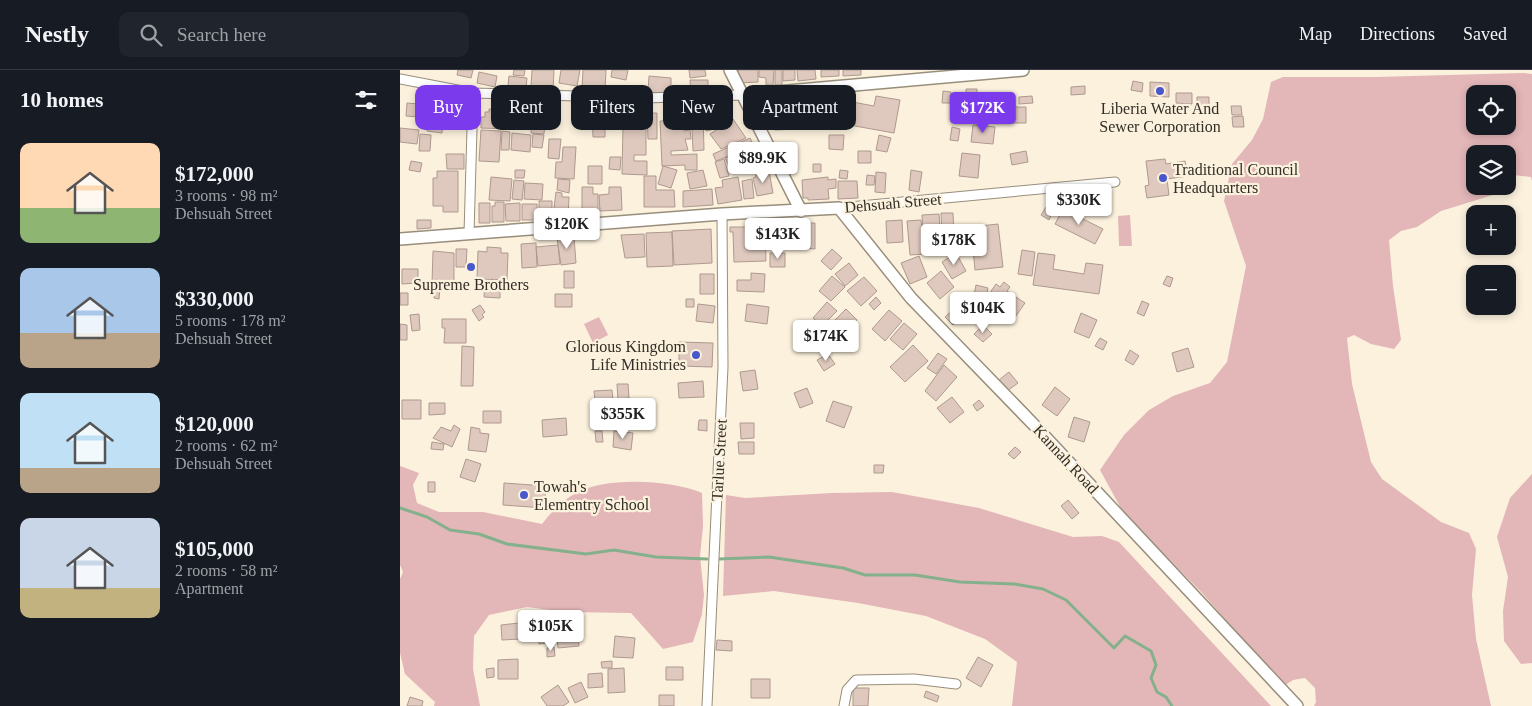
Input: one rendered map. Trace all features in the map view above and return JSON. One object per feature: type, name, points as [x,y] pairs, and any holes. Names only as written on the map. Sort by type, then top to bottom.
[{"type":"street","points":[[730,70],[743,93]]},
{"type":"street","points":[[856,85],[1023,70]]},
{"type":"street","points":[[400,79],[431,85]]},
{"type":"street","points":[[481,93],[645,98],[743,95]]},
{"type":"street","points":[[469,234],[472,130]]},
{"type":"street","points":[[761,130],[801,211]]},
{"type":"street","name":"Dehsuah Street","points":[[400,239],[722,214],[839,208],[1116,182]]},
{"type":"street","name":"Kannah Road","points":[[839,208],[911,298],[1035,426],[1297,706]]},
{"type":"street","name":"Tarlue Street","points":[[707,706],[723,367],[722,214]]},
{"type":"street","points":[[844,706],[847,690],[856,680],[914,679],[956,684]]},
{"type":"shaded area","points":[[1532,74],[1532,181],[1531,177],[1516,175],[1516,145],[1466,145],[1466,195],[1493,195],[1441,211],[1417,227],[1401,231],[1389,240],[1393,286],[1401,340],[1394,349],[1371,344],[1354,335],[1347,338],[1352,384],[1371,462],[1382,479],[1441,522],[1469,533],[1476,549],[1472,595],[1476,639],[1491,706],[1314,706],[1316,702],[1315,688],[1305,678],[1293,680],[1284,686],[1202,593],[1123,512],[1100,470],[1124,435],[1149,410],[1173,396],[1210,383],[1227,362],[1246,266],[1224,201],[1232,164],[1252,140],[1263,119],[1271,82],[1283,77]]},
{"type":"shaded area","points":[[1130,215],[1132,246],[1119,246],[1118,216]]},
{"type":"shaded area","points":[[599,317],[608,335],[593,343],[584,324]]},
{"type":"shaded area","points":[[400,466],[419,473],[413,485],[417,503],[439,512],[483,512],[542,524],[571,496],[604,484],[621,482],[657,483],[674,485],[702,493],[703,526],[700,556],[704,595],[702,614],[693,642],[663,649],[631,613],[566,612],[527,607],[489,615],[474,636],[473,669],[480,706],[434,706],[435,702],[405,674],[400,653],[400,579],[403,572],[400,565]]},
{"type":"shaded area","points":[[1532,474],[1532,663],[1521,664],[1504,641],[1503,611],[1508,577],[1497,537],[1510,498]]},
{"type":"shaded area","points":[[892,492],[979,508],[1073,537],[1102,536],[1119,542],[1271,706],[1012,706],[1017,662],[985,639],[926,616],[858,603],[774,591],[723,596],[726,495],[745,498]]},
{"type":"building","points":[[458,70],[473,70],[471,78],[457,75]]},
{"type":"building","points":[[514,70],[525,70],[524,76],[513,75]]},
{"type":"building","points":[[532,70],[554,70],[553,85],[531,85]]},
{"type":"building","points":[[561,70],[580,70],[577,85],[559,83]]},
{"type":"building","points":[[583,70],[606,70],[605,85],[582,85]]},
{"type":"building","points":[[612,70],[628,70],[626,80],[611,77]]},
{"type":"building","points":[[689,70],[705,70],[706,76],[690,78]]},
{"type":"building","points":[[738,70],[758,70],[758,82],[738,83]]},
{"type":"building","points":[[759,70],[774,70],[773,85],[766,85],[766,78],[759,77]]},
{"type":"building","points":[[775,70],[782,70],[782,85],[775,85]]},
{"type":"building","points":[[783,70],[795,70],[795,80],[783,81]]},
{"type":"building","points":[[797,70],[815,70],[816,79],[798,81]]},
{"type":"building","points":[[821,70],[839,70],[839,76],[821,77]]},
{"type":"building","points":[[843,70],[861,70],[861,75],[843,76]]},
{"type":"building","points":[[479,72],[497,76],[495,85],[491,86],[477,83]]},
{"type":"building","points":[[509,76],[527,78],[526,85],[508,85]]},
{"type":"building","points":[[649,76],[671,78],[671,85],[663,85],[663,93],[653,92],[653,85],[648,85]]},
{"type":"building","points":[[690,80],[708,80],[708,85],[690,85]]},
{"type":"building","points":[[1133,81],[1143,83],[1142,92],[1131,90]]},
{"type":"building","points":[[1150,82],[1169,83],[1169,97],[1150,96]]},
{"type":"building","points":[[1085,86],[1085,94],[1071,95],[1071,87]]},
{"type":"building","points":[[966,89],[977,89],[977,95],[984,95],[984,109],[973,109],[972,97],[966,97]]},
{"type":"building","points":[[943,91],[951,92],[951,103],[942,103]]},
{"type":"building","points":[[1176,93],[1192,93],[1192,104],[1176,103]]},
{"type":"building","points":[[876,96],[900,100],[894,133],[856,126],[856,103],[874,106]]},
{"type":"building","points":[[1032,96],[1033,103],[1019,104],[1019,97]]},
{"type":"building","points":[[1197,97],[1209,97],[1209,107],[1197,107]]},
{"type":"building","points":[[407,103],[415,104],[415,117],[406,116]]},
{"type":"building","points":[[1231,106],[1241,106],[1242,115],[1232,115]]},
{"type":"building","points":[[1011,107],[1026,107],[1026,123],[1011,123]]},
{"type":"building","points":[[489,109],[491,109],[491,128],[481,128],[481,117],[485,117],[485,112],[489,112]]},
{"type":"building","points":[[997,110],[1005,111],[1004,121],[996,121]]},
{"type":"building","points":[[653,113],[657,113],[657,139],[648,139],[648,130],[653,130]]},
{"type":"building","points":[[1243,116],[1244,127],[1233,127],[1232,117]]},
{"type":"building","points":[[733,119],[746,138],[721,149],[710,134],[716,130],[733,130]]},
{"type":"building","points":[[660,121],[663,121],[663,130],[690,130],[691,139],[685,139],[688,150],[671,151],[671,155],[697,154],[697,170],[685,170],[685,165],[662,166]]},
{"type":"building","points":[[973,125],[995,127],[993,144],[971,142]]},
{"type":"building","points":[[952,127],[960,129],[958,141],[950,140]]},
{"type":"building","points":[[400,128],[419,130],[417,144],[400,142]]},
{"type":"building","points":[[427,130],[442,130],[442,133]]},
{"type":"building","points":[[481,130],[501,131],[499,162],[479,161]]},
{"type":"building","points":[[531,130],[544,130],[544,134],[531,133]]},
{"type":"building","points":[[593,130],[605,130],[605,137],[593,137]]},
{"type":"building","points":[[623,130],[646,130],[646,155],[634,155],[634,161],[647,161],[647,175],[622,174]]},
{"type":"building","points":[[692,130],[703,130],[704,150],[693,151]]},
{"type":"building","points":[[502,131],[510,132],[509,150],[501,150]]},
{"type":"building","points":[[512,133],[531,135],[530,152],[511,150]]},
{"type":"building","points":[[420,134],[431,135],[430,151],[419,151]]},
{"type":"building","points":[[533,134],[544,135],[542,148],[532,147]]},
{"type":"building","points":[[829,135],[844,135],[843,150],[829,149]]},
{"type":"building","points":[[879,135],[891,138],[887,152],[876,150]]},
{"type":"building","points":[[750,138],[752,142],[747,145],[748,148],[716,161],[713,154]]},
{"type":"building","points":[[549,139],[561,139],[559,159],[548,158]]},
{"type":"building","points":[[563,147],[576,147],[574,179],[555,178],[556,162],[562,162]]},
{"type":"building","points":[[756,148],[759,157],[729,167],[725,158]]},
{"type":"building","points":[[858,151],[871,151],[871,163],[858,163]]},
{"type":"building","points":[[1026,151],[1028,162],[1012,165],[1010,154]]},
{"type":"building","points":[[962,153],[980,155],[978,178],[959,176]]},
{"type":"building","points":[[446,154],[464,154],[464,169],[447,169]]},
{"type":"building","points":[[610,157],[621,157],[620,170],[609,169]]},
{"type":"building","points":[[724,159],[729,176],[720,178],[715,162]]},
{"type":"building","name":"Traditional Council Headquarters","points":[[1165,159],[1166,164],[1185,161],[1188,176],[1167,179],[1169,195],[1147,198],[1145,186],[1149,185],[1146,161]]},
{"type":"building","points":[[411,161],[422,163],[420,172],[409,170]]},
{"type":"building","points":[[813,164],[821,164],[821,172],[813,172]]},
{"type":"building","points":[[588,166],[602,166],[602,184],[588,184]]},
{"type":"building","points":[[663,166],[677,170],[671,188],[658,184]]},
{"type":"building","points":[[515,170],[525,170],[524,178],[515,178]]},
{"type":"building","points":[[703,170],[707,186],[690,189],[687,173]]},
{"type":"building","points":[[840,170],[848,171],[847,179],[839,178]]},
{"type":"building","points":[[911,170],[922,172],[919,192],[909,190]]},
{"type":"building","points":[[437,171],[458,171],[458,212],[443,212],[443,206],[433,206],[433,178],[437,178]]},
{"type":"building","points":[[769,171],[773,193],[757,196],[753,178],[756,177],[756,173]]},
{"type":"building","points":[[876,172],[886,173],[885,193],[875,192]]},
{"type":"building","points":[[867,175],[875,176],[874,185],[866,185]]},
{"type":"building","points":[[644,176],[656,176],[656,190],[674,190],[675,207],[644,207]]},
{"type":"building","points":[[491,177],[512,179],[510,201],[489,200]]},
{"type":"building","points":[[738,177],[742,200],[718,204],[715,188],[723,187],[722,180]]},
{"type":"building","points":[[828,177],[828,180],[836,179],[836,188],[828,189],[829,199],[808,200],[808,198],[803,198],[802,180]]},
{"type":"building","points":[[558,179],[570,180],[569,193],[557,190]]},
{"type":"building","points":[[752,179],[754,198],[744,199],[742,181]]},
{"type":"building","points":[[514,180],[524,181],[522,200],[512,199]]},
{"type":"building","points":[[838,181],[857,181],[858,198],[838,199]]},
{"type":"building","points":[[525,183],[543,184],[542,200],[524,199]]},
{"type":"building","points":[[582,187],[593,187],[593,194],[598,194],[598,210],[582,210]]},
{"type":"building","points":[[609,187],[621,187],[622,210],[600,211],[599,195],[609,194]]},
{"type":"building","points":[[712,189],[713,205],[683,207],[683,191]]},
{"type":"building","points":[[556,192],[562,193],[562,197],[569,197],[568,218],[553,217]]},
{"type":"building","points":[[539,201],[552,201],[552,218],[539,218]]},
{"type":"building","points":[[495,202],[504,202],[504,222],[492,222],[492,206],[495,206]]},
{"type":"building","points":[[479,203],[490,203],[490,223],[479,223]]},
{"type":"building","points":[[520,203],[520,221],[506,221],[505,204]]},
{"type":"building","points":[[522,204],[537,204],[537,220],[522,220]]},
{"type":"building","points":[[1046,207],[1053,211],[1049,220],[1041,215]]},
{"type":"building","points":[[1063,209],[1103,229],[1095,244],[1055,224]]},
{"type":"building","points":[[941,213],[953,213],[954,238],[942,239]]},
{"type":"building","points":[[939,214],[940,229],[923,230],[922,215]]},
{"type":"building","points":[[417,220],[431,220],[431,228],[417,229]]},
{"type":"building","points":[[902,220],[903,242],[887,243],[886,221]]},
{"type":"building","points":[[921,220],[925,254],[910,255],[907,221]]},
{"type":"building","points":[[803,223],[815,223],[815,249],[802,248]]},
{"type":"building","points":[[795,224],[797,248],[787,249],[783,225]]},
{"type":"building","points":[[998,224],[1003,267],[975,270],[971,227]]},
{"type":"building","points":[[730,227],[765,227],[766,261],[734,262],[733,232],[730,232]]},
{"type":"building","points":[[711,229],[712,263],[674,265],[672,231]]},
{"type":"building","points":[[672,232],[673,266],[647,267],[646,233]]},
{"type":"building","points":[[644,234],[645,257],[625,258],[621,235]]},
{"type":"building","points":[[574,237],[576,263],[561,265],[557,238]]},
{"type":"building","points":[[536,243],[537,267],[522,268],[521,244]]},
{"type":"building","points":[[558,245],[560,264],[538,266],[536,247]]},
{"type":"building","points":[[487,247],[501,248],[501,253],[508,253],[507,280],[477,279],[478,251],[487,252]]},
{"type":"building","points":[[456,249],[467,249],[466,267],[456,267]]},
{"type":"building","points":[[832,249],[842,258],[831,270],[821,261]]},
{"type":"building","points":[[1022,250],[1035,252],[1032,276],[1018,274]]},
{"type":"building","points":[[433,251],[454,253],[454,284],[432,283]]},
{"type":"building","points":[[770,253],[785,253],[785,267],[770,267]]},
{"type":"building","points":[[956,253],[966,271],[952,279],[942,262]]},
{"type":"building","points":[[1038,253],[1055,255],[1053,269],[1084,274],[1086,263],[1103,265],[1099,294],[1033,285]]},
{"type":"building","points":[[919,256],[927,277],[910,284],[901,263]]},
{"type":"building","points":[[849,263],[858,275],[845,286],[835,274]]},
{"type":"building","points":[[402,269],[418,269],[418,283],[402,284]]},
{"type":"building","points":[[564,271],[574,271],[574,288],[564,288]]},
{"type":"building","points":[[941,271],[954,287],[940,299],[927,283]]},
{"type":"building","points":[[751,273],[765,274],[764,292],[737,291],[737,280],[751,280]]},
{"type":"building","points":[[700,274],[714,274],[714,294],[700,294]]},
{"type":"building","points":[[832,276],[845,287],[831,301],[819,291]]},
{"type":"building","points":[[1167,276],[1173,278],[1170,287],[1163,284]]},
{"type":"building","points":[[864,277],[877,291],[861,306],[847,291]]},
{"type":"building","points":[[1004,282],[1010,287],[1007,291],[1025,303],[1011,323],[1000,316],[1005,308],[987,297],[996,284],[1000,287]]},
{"type":"building","points":[[485,284],[500,284],[500,298],[484,297]]},
{"type":"building","points":[[976,285],[988,288],[985,303],[973,300]]},
{"type":"building","points":[[435,286],[440,287],[439,299],[434,298]]},
{"type":"building","points":[[400,293],[408,293],[408,305],[400,305]]},
{"type":"building","points":[[555,294],[572,294],[572,307],[555,307]]},
{"type":"building","points":[[876,297],[881,303],[874,310],[869,304]]},
{"type":"building","points":[[686,299],[694,299],[694,307],[686,307]]},
{"type":"building","points":[[963,301],[971,310],[953,325],[945,317]]},
{"type":"building","points":[[1142,301],[1149,304],[1144,316],[1137,313]]},
{"type":"building","points":[[827,302],[837,311],[822,326],[813,318]]},
{"type":"building","points":[[698,304],[715,306],[713,323],[696,321]]},
{"type":"building","points":[[747,304],[769,307],[767,324],[745,321]]},
{"type":"building","points":[[480,305],[485,312],[482,315],[484,317],[479,321],[472,310]]},
{"type":"building","points":[[846,309],[857,320],[842,335],[831,324]]},
{"type":"building","points":[[889,310],[902,321],[885,341],[872,329]]},
{"type":"building","points":[[1081,313],[1097,320],[1089,338],[1074,332]]},
{"type":"building","points":[[419,314],[420,330],[412,331],[410,315]]},
{"type":"building","points":[[442,319],[466,319],[466,343],[444,343],[445,328],[442,328]]},
{"type":"building","points":[[904,323],[917,334],[903,350],[890,339]]},
{"type":"building","points":[[400,324],[407,325],[407,340],[400,340]]},
{"type":"building","points":[[983,325],[992,334],[983,342],[974,334]]},
{"type":"building","points":[[830,329],[840,341],[829,351],[819,339]]},
{"type":"building","points":[[1100,338],[1107,342],[1103,350],[1095,346]]},
{"type":"building","name":"Glorious Kingdom Life Ministries","points":[[679,342],[713,343],[712,367],[679,366]]},
{"type":"building","points":[[913,345],[928,361],[905,382],[890,367]]},
{"type":"building","points":[[462,346],[474,347],[473,386],[461,386]]},
{"type":"building","points":[[1188,348],[1194,367],[1177,372],[1172,353]]},
{"type":"building","points":[[1130,350],[1139,356],[1133,365],[1125,360]]},
{"type":"building","points":[[938,353],[947,359],[936,374],[927,368]]},
{"type":"building","points":[[828,354],[835,364],[824,371],[817,360]]},
{"type":"building","points":[[944,365],[957,377],[936,401],[925,391]]},
{"type":"building","points":[[755,370],[758,389],[743,391],[740,372]]},
{"type":"building","points":[[1009,372],[1018,383],[1007,391],[999,380]]},
{"type":"building","points":[[703,381],[704,397],[679,398],[678,383]]},
{"type":"building","points":[[617,384],[628,384],[629,398],[618,399]]},
{"type":"building","points":[[1055,387],[1070,399],[1057,416],[1042,405]]},
{"type":"building","points":[[807,388],[813,403],[800,408],[794,393]]},
{"type":"building","points":[[612,390],[615,421],[597,423],[594,391]]},
{"type":"building","points":[[952,397],[964,412],[950,423],[937,408]]},
{"type":"building","points":[[402,400],[421,400],[421,419],[402,419]]},
{"type":"building","points":[[979,400],[984,406],[977,411],[973,405]]},
{"type":"building","points":[[833,401],[852,407],[844,428],[826,421]]},
{"type":"building","points":[[429,403],[445,403],[445,414],[429,415]]},
{"type":"building","points":[[483,411],[501,411],[501,423],[483,423]]},
{"type":"building","points":[[1074,417],[1090,422],[1084,442],[1068,437]]},
{"type":"building","points":[[566,418],[567,435],[543,437],[542,420]]},
{"type":"building","points":[[699,420],[707,420],[707,431],[698,430]]},
{"type":"building","points":[[740,423],[754,423],[754,438],[741,439]]},
{"type":"building","points":[[454,425],[460,429],[452,447],[433,438],[441,427],[451,431]]},
{"type":"building","points":[[471,427],[480,429],[480,433],[489,434],[486,452],[468,450]]},
{"type":"building","points":[[595,431],[602,431],[603,442],[596,442]]},
{"type":"building","points":[[614,431],[633,433],[631,450],[613,447]]},
{"type":"building","points":[[432,442],[444,444],[443,450],[431,449]]},
{"type":"building","points":[[738,442],[754,442],[754,454],[739,454]]},
{"type":"building","points":[[1015,447],[1021,452],[1014,459],[1008,454]]},
{"type":"building","points":[[466,459],[481,464],[475,482],[460,477]]},
{"type":"building","points":[[874,465],[884,465],[883,473],[874,473]]},
{"type":"building","points":[[428,482],[435,482],[435,492],[428,492]]},
{"type":"building","name":"Towah's Elementry School","points":[[504,483],[546,486],[544,508],[503,505]]},
{"type":"building","points":[[1068,500],[1079,513],[1072,519],[1061,506]]},
{"type":"building","points":[[554,620],[556,642],[539,644],[537,621]]},
{"type":"building","points":[[519,623],[520,639],[502,640],[501,625]]},
{"type":"building","points":[[578,628],[579,646],[558,648],[556,629]]},
{"type":"building","points":[[615,636],[635,638],[633,658],[613,657]]},
{"type":"building","points":[[717,640],[732,641],[732,651],[716,650]]},
{"type":"building","points":[[554,647],[555,656],[547,657],[547,648]]},
{"type":"building","points":[[978,657],[993,665],[981,687],[966,678]]},
{"type":"building","points":[[518,659],[518,679],[498,679],[498,660]]},
{"type":"building","points":[[612,661],[612,668],[602,668],[601,662]]},
{"type":"building","points":[[666,667],[683,667],[683,680],[666,680]]},
{"type":"building","points":[[494,668],[494,677],[487,678],[486,669]]},
{"type":"building","points":[[624,668],[625,692],[608,693],[608,669]]},
{"type":"building","points":[[602,673],[603,687],[588,688],[588,674]]},
{"type":"building","points":[[751,679],[770,679],[770,698],[751,698]]},
{"type":"building","points":[[581,682],[588,697],[575,703],[568,688]]},
{"type":"building","points":[[558,685],[569,702],[563,706],[547,706],[541,697]]},
{"type":"building","points":[[853,688],[869,688],[868,706],[853,706]]},
{"type":"building","points":[[926,691],[939,696],[937,702],[924,697]]},
{"type":"building","points":[[659,695],[674,695],[674,706],[659,706]]},
{"type":"building","points":[[410,697],[423,701],[422,706],[407,706]]},
{"type":"waterway","points":[[400,508],[427,517],[450,530],[479,534],[507,544],[586,554],[614,550],[656,557],[707,559]]},
{"type":"waterway","points":[[719,559],[769,557],[843,568],[865,575],[915,575],[960,582],[1014,584],[1043,589],[1066,600],[1114,648],[1125,636],[1151,651],[1156,665],[1151,678],[1157,692],[1166,697],[1172,706]]},
{"type":"place","name":"Liberia Water And Sewer Corporation","points":[[1160,91]]},
{"type":"place","name":"Traditional Council Headquarters","points":[[1163,178]]},
{"type":"place","name":"Supreme Brothers","points":[[471,267]]},
{"type":"place","name":"Glorious Kingdom Life Ministries","points":[[696,355]]},
{"type":"place","name":"Towah's Elementry School","points":[[524,495]]}]
